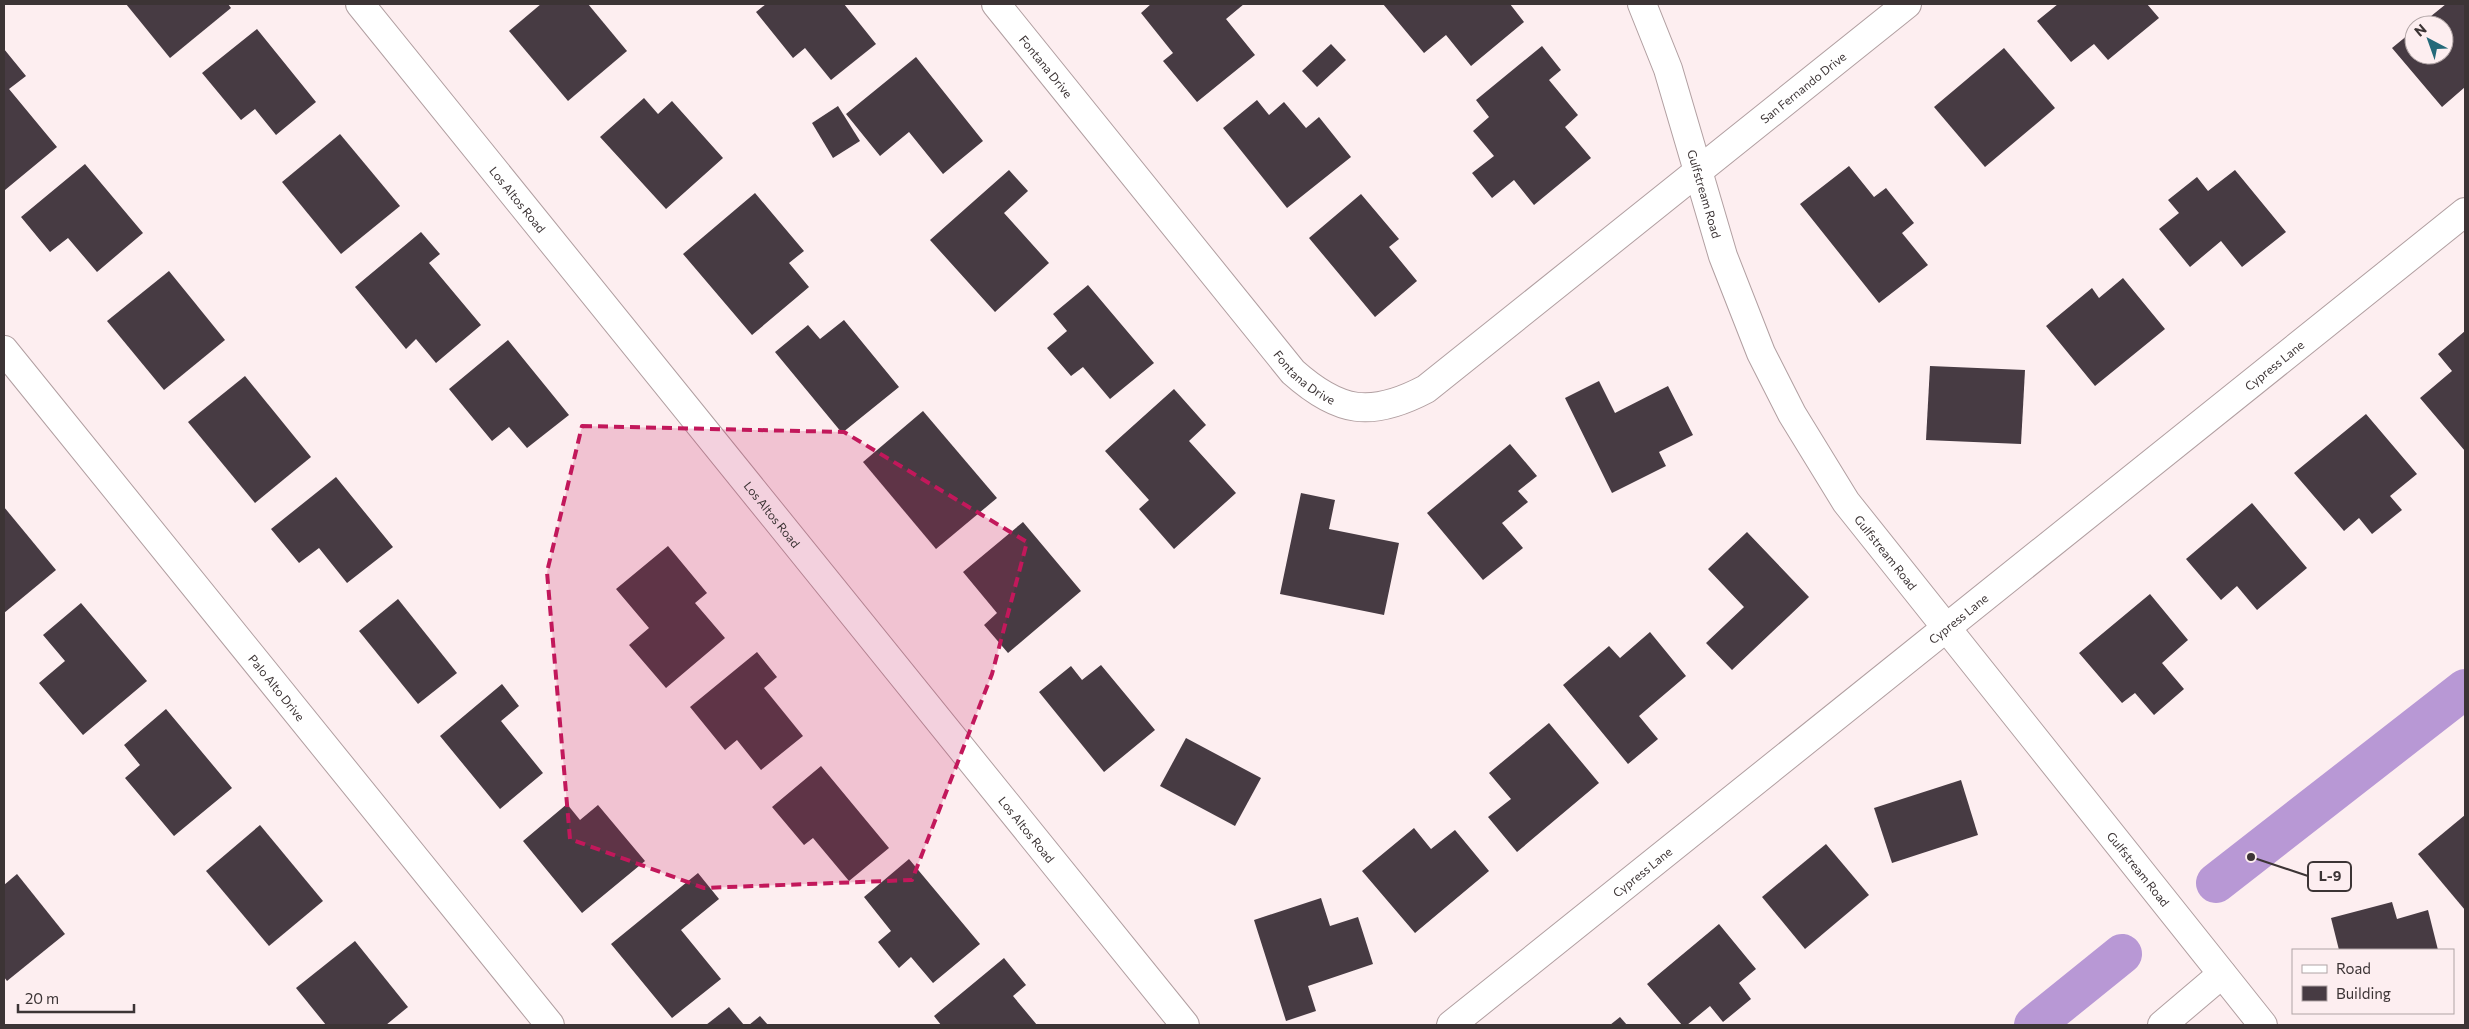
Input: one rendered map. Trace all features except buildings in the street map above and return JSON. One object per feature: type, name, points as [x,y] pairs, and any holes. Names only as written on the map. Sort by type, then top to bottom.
[{"type":"street","name":"Los Altos Road","points":[[360,4],[1185,1025]]},
{"type":"street","name":"Fontana Drive","points":[[996,4],[1293,372],[1315,392],[1341,404],[1370,408],[1400,403],[1426,389],[1700,170]]},
{"type":"street","name":"Gulfstream Road","points":[[1642,4],[1668,69],[1700,170],[1723,256],[1761,352],[1792,414],[1846,502],[2263,1025]]},
{"type":"street","name":"San Fernando Drive","points":[[1700,170],[1908,4]]},
{"type":"street","name":"Cypress Lane","points":[[1451,1025],[2465,212]]},
{"type":"street","name":"Palo Alto Drive","points":[[4,350],[550,1025]]},
{"type":"street","points":[[2162,1025],[2222,974]]},
{"type":"highlighted area","points":[[582,426],[844,432],[1027,542],[992,674],[912,880],[704,888],[570,839],[547,572]]},
{"type":"waterway","points":[[2216,883],[2465,689]]},
{"type":"waterway","points":[[2034,1025],[2122,954]]},
{"type":"place","name":"L-9","points":[[2251,857]]}]
